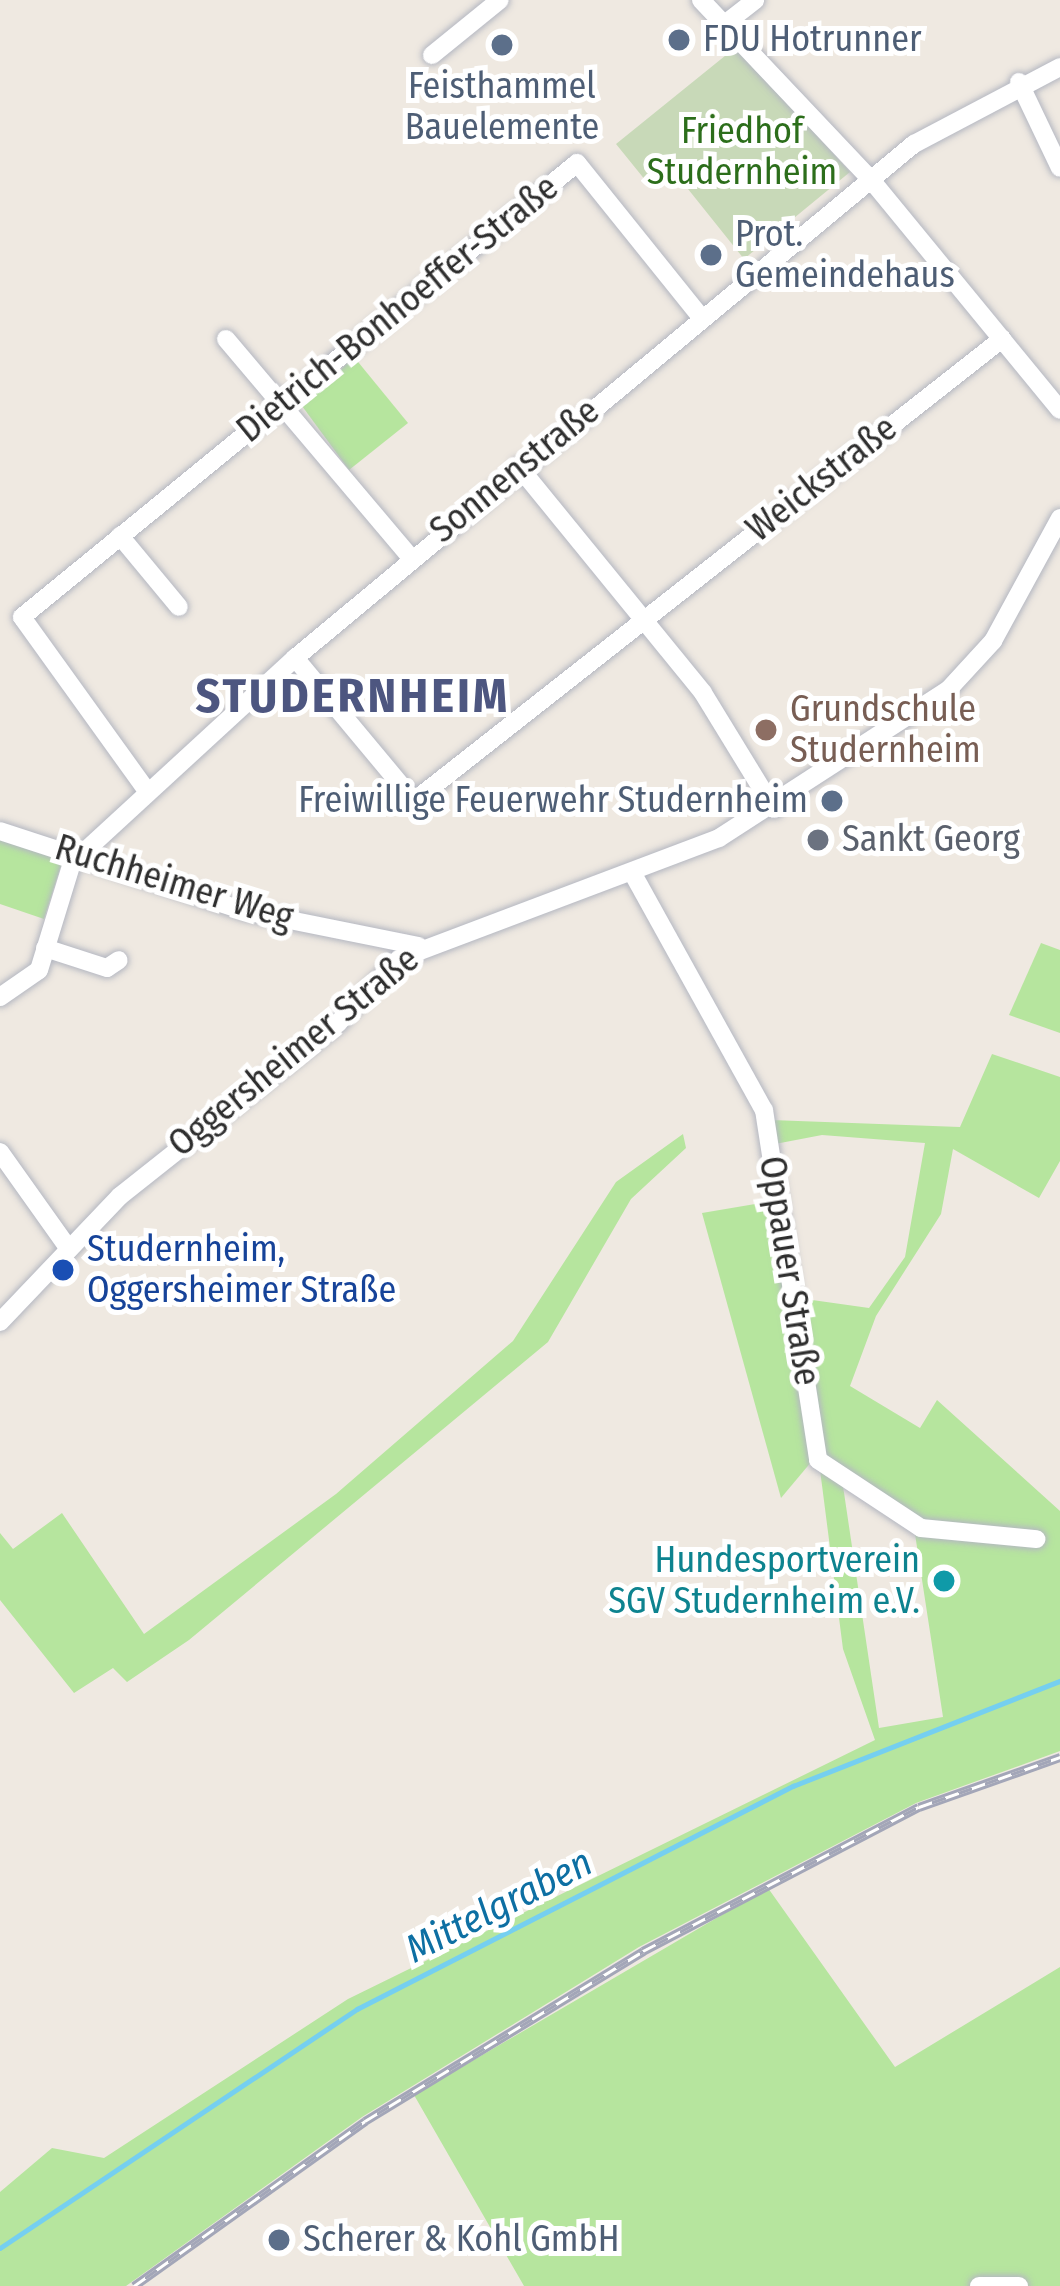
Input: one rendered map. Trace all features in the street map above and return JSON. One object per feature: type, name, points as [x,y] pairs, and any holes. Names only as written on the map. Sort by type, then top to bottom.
[{"type":"street","points":[[432,56],[500,0]]},
{"type":"street","points":[[701,0],[872,181],[1060,410]]},
{"type":"street","points":[[726,23],[755,0]]},
{"type":"street","name":"Sonnenstraße","points":[[0,997],[39,970],[78,857],[410,557],[872,181],[1019,82],[1060,67]]},
{"type":"street","points":[[1019,82],[1060,168]]},
{"type":"street","name":"Dietrich-Bonhoeffer-Straße","points":[[147,791],[22,616],[577,163],[701,317]]},
{"type":"street","points":[[226,339],[410,557]]},
{"type":"street","name":"Weickstraße","points":[[295,658],[413,801],[1002,339]]},
{"type":"street","points":[[519,467],[644,620],[774,809]]},
{"type":"street","name":"Oggersheimer Straße","points":[[0,1322],[69,1250],[419,946],[633,874],[774,809],[972,668],[1060,518]]},
{"type":"street","points":[[120,536],[179,607]]},
{"type":"street","name":"Ruchheimer Weg","points":[[0,831],[245,911],[419,946]]},
{"type":"street","name":"Oppauer Straße","points":[[633,874],[764,1110],[818,1460],[921,1528],[1036,1539]]},
{"type":"street","points":[[45,948],[107,968],[119,960]]},
{"type":"street","points":[[0,1152],[69,1250]]},
{"type":"street","points":[[980,2286],[1019,2286]]},
{"type":"green space","name":"Friedhof Studernheim","points":[[736,47],[850,172],[744,259],[672,169],[650,186],[616,144]]},
{"type":"green space","points":[[354,357],[408,423],[349,470],[302,406]]},
{"type":"green space","points":[[0,835],[64,856],[44,919],[0,904]]},
{"type":"green space","points":[[1041,943],[1060,950],[1060,1033],[1009,1015]]},
{"type":"green space","points":[[992,1054],[1060,1077],[1060,1161],[1039,1198],[953,1149],[941,1214],[876,1316],[850,1386],[920,1428],[937,1400],[1060,1511],[1060,1751],[916,1803],[639,1947],[362,2117],[126,2286],[0,2286],[0,2192],[52,2148],[104,2158],[348,1999],[875,1740],[843,1649],[798,1298],[869,1308],[905,1257],[925,1143],[822,1135],[775,1144],[771,1120],[960,1127]],"holes":[[[843,1486],[915,1534],[943,1717],[879,1728]]]},
{"type":"green space","points":[[683,1134],[686,1148],[631,1199],[548,1342],[189,1640],[127,1682],[113,1668],[74,1693],[0,1600],[0,1533],[13,1549],[62,1513],[144,1634],[336,1494],[513,1341],[616,1182]]},
{"type":"green space","points":[[773,1201],[812,1461],[781,1498],[702,1213]]},
{"type":"green space","points":[[768,1888],[895,2067],[1060,1967],[1060,2286],[524,2286],[414,2095]]},
{"type":"waterway","name":"Mittelgraben","points":[[0,2248],[357,2009],[793,1786],[1060,1681]]},
{"type":"railway","points":[[134,2286],[365,2121],[643,1951],[919,1807],[1060,1757]]},
{"type":"place","name":"FDU Hotrunner","points":[[679,40]]},
{"type":"place","name":"Feisthammel Bauelemente","points":[[502,45]]},
{"type":"place","name":"Prot. Gemeindehaus","points":[[711,255]]},
{"type":"place","name":"Grundschule Studernheim","points":[[766,730]]},
{"type":"place","name":"Freiwillige Feuerwehr Studernheim","points":[[832,801]]},
{"type":"place","name":"Sankt Georg","points":[[818,840]]},
{"type":"place","name":"Studernheim, Oggersheimer Straße","points":[[63,1270]]},
{"type":"place","name":"Hundesportverein SGV Studernheim e.V.","points":[[944,1581]]},
{"type":"place","name":"Scherer & Kohl GmbH","points":[[279,2240]]},
{"type":"district","name":"STUDERNHEIM","points":[[353,697]]}]
